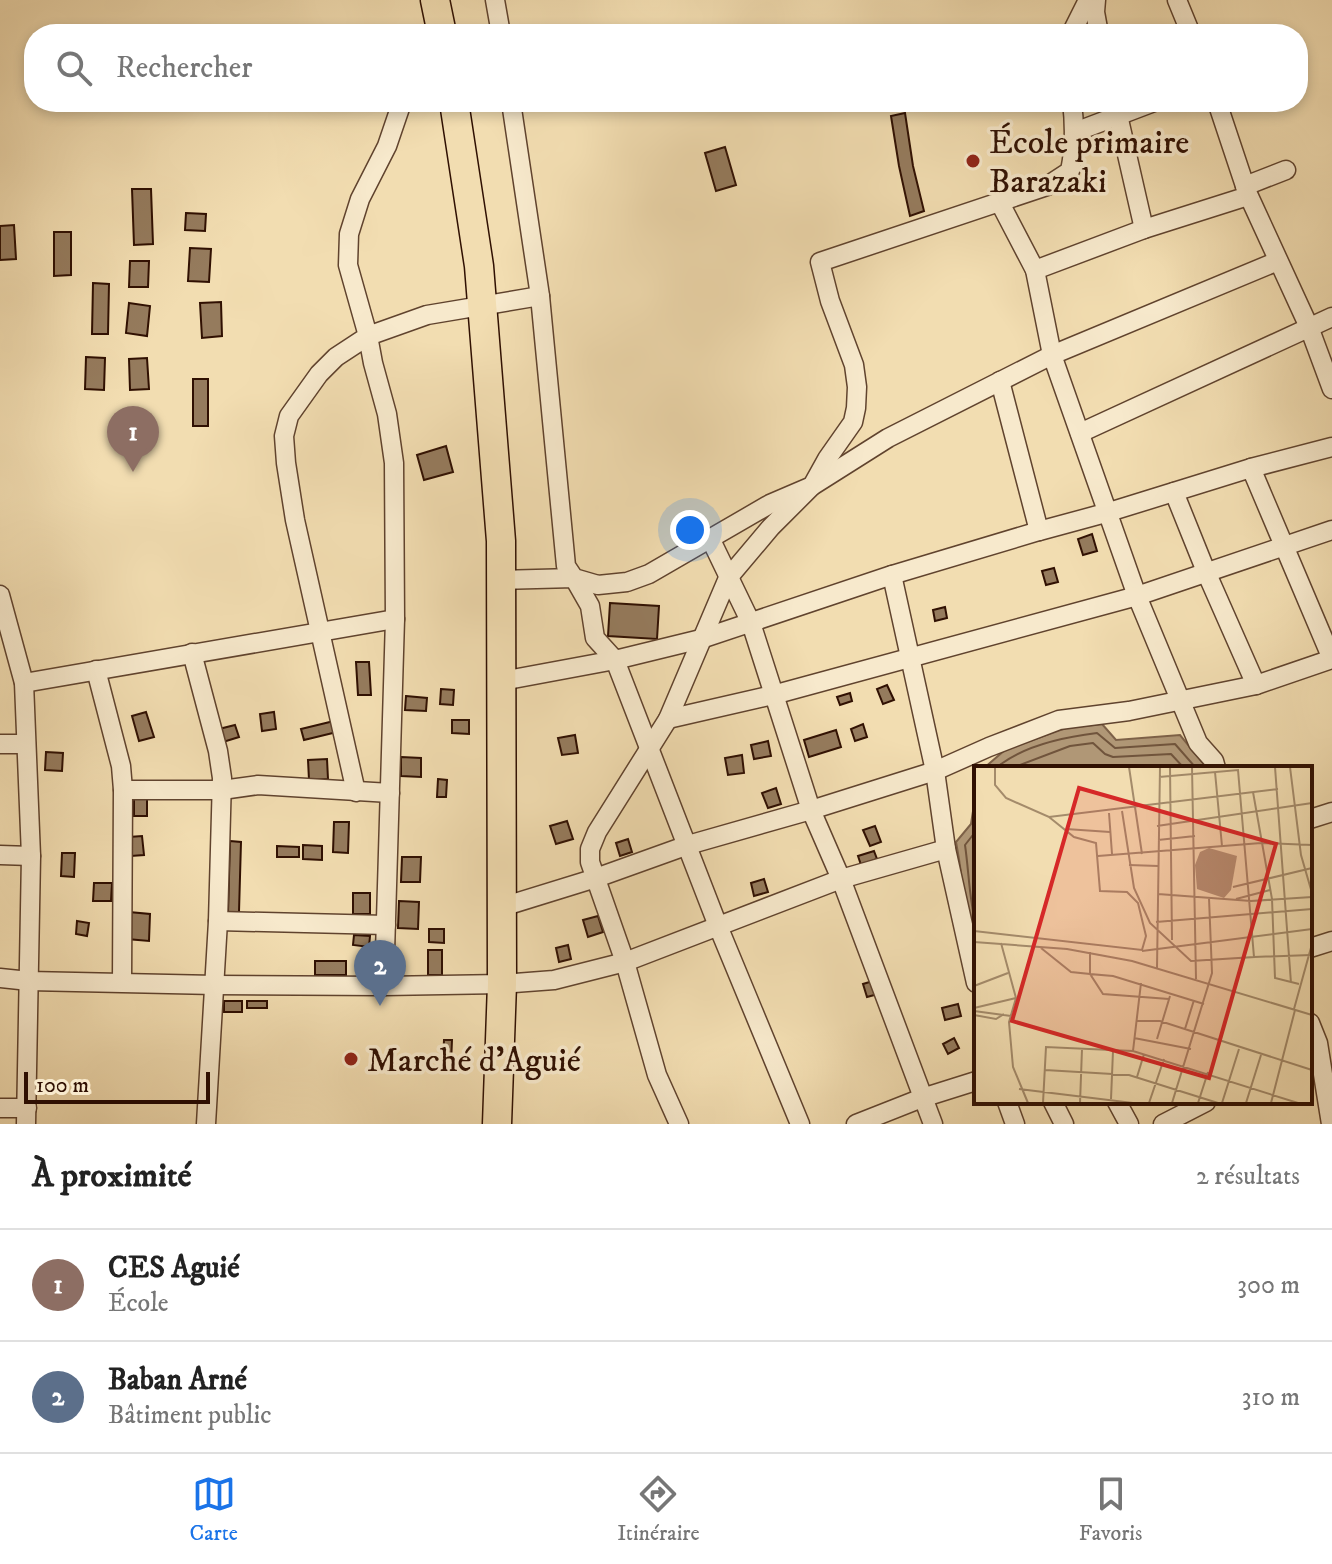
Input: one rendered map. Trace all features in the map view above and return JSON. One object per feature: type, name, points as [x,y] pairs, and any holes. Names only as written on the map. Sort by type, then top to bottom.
[{"type":"highway","points":[[456,112],[483,305],[501,541],[502,984],[497,1124]]},
{"type":"street","points":[[495,0],[499,24]]},
{"type":"street","points":[[1076,24],[1088,0]]},
{"type":"street","points":[[1096,0],[1097,24]]},
{"type":"street","points":[[1177,0],[1187,24]]},
{"type":"street","points":[[384,986],[395,619],[394,463],[387,414],[348,265],[349,234],[360,199],[387,146],[399,112]]},
{"type":"street","points":[[512,112],[540,296],[566,566],[590,606],[595,638],[615,660],[718,926],[800,1124]]},
{"type":"street","points":[[679,1124],[657,1075],[625,962],[590,862],[590,849],[597,832],[668,719],[728,578],[771,527],[812,486],[853,422],[857,387],[854,365],[830,301],[820,262],[1047,186],[1070,171],[1075,132],[1073,112]]},
{"type":"street","points":[[1075,132],[1111,112]]},
{"type":"street","points":[[1117,112],[1144,229]]},
{"type":"street","points":[[1220,112],[1247,191],[1309,327],[1332,389]]},
{"type":"street","points":[[1035,270],[1247,191],[1286,170]]},
{"type":"street","points":[[1000,203],[1035,270],[1052,355],[1137,596],[1198,743],[1215,766]]},
{"type":"street","points":[[501,580],[574,578],[598,585],[627,582],[649,574],[770,504],[812,486],[888,438],[1052,355],[1278,261]]},
{"type":"street","points":[[356,792],[295,520],[284,436],[289,416],[319,374],[336,357],[368,336],[427,315],[540,296]]},
{"type":"street","points":[[1080,433],[1332,317]]},
{"type":"street","points":[[1000,381],[1039,531]]},
{"type":"street","points":[[502,681],[615,660],[701,639],[892,575],[1251,468],[1332,447]]},
{"type":"street","points":[[502,907],[688,845],[935,771],[1059,720],[1129,711],[1256,685],[1332,659],[1251,468]]},
{"type":"street","points":[[1174,492],[1256,685]]},
{"type":"street","points":[[668,719],[773,695],[1137,596],[1332,530]]},
{"type":"street","points":[[711,540],[751,623],[811,810],[841,879],[933,1124]]},
{"type":"street","points":[[892,575],[935,771],[946,849],[974,974]]},
{"type":"street","points":[[0,595],[24,683],[31,856],[26,1116],[0,1108]]},
{"type":"street","points":[[24,683],[395,619]]},
{"type":"street","points":[[192,653],[218,751],[222,790],[206,1124]]},
{"type":"street","points":[[96,670],[121,766],[122,982]]},
{"type":"street","points":[[0,744],[26,744]]},
{"type":"street","points":[[123,790],[222,790],[258,785],[390,793]]},
{"type":"street","points":[[1312,818],[1332,812]]},
{"type":"street","points":[[0,978],[215,985],[384,986],[554,980],[625,962],[841,879],[946,849]]},
{"type":"street","points":[[0,855],[31,856]]},
{"type":"street","points":[[218,921],[386,925]]},
{"type":"street","points":[[1312,947],[1332,941]]},
{"type":"street","points":[[1320,1043],[1331,1124]]},
{"type":"street","points":[[856,1124],[974,1082]]},
{"type":"street","points":[[1008,1104],[1015,1124]]},
{"type":"street","points":[[1054,1104],[1064,1124]]},
{"type":"street","points":[[1118,1104],[1129,1124]]},
{"type":"street","points":[[1163,1124],[1202,1104]]},
{"type":"water","points":[[1102,724],[1116,740],[1180,735],[1205,766],[986,766],[1005,750],[1066,728]]},
{"type":"water","points":[[974,805],[974,934],[964,916],[956,842],[971,824]]},
{"type":"building","points":[[905,113],[924,211],[910,216],[891,116]]},
{"type":"building","points":[[725,147],[736,185],[716,191],[705,153]]},
{"type":"building","points":[[132,189],[151,189],[153,244],[134,245]]},
{"type":"building","points":[[186,213],[206,214],[205,231],[185,230]]},
{"type":"building","points":[[14,225],[16,259],[0,260],[0,226]]},
{"type":"building","points":[[54,232],[71,232],[71,275],[54,276]]},
{"type":"building","points":[[190,248],[211,249],[209,282],[188,281]]},
{"type":"building","points":[[130,261],[149,261],[148,287],[129,287]]},
{"type":"building","points":[[93,283],[109,284],[108,334],[92,334]]},
{"type":"building","points":[[221,302],[222,336],[202,338],[200,303]]},
{"type":"building","points":[[129,303],[150,306],[147,336],[126,333]]},
{"type":"building","points":[[86,357],[105,358],[104,390],[85,389]]},
{"type":"building","points":[[147,358],[149,389],[130,390],[129,359]]},
{"type":"building","points":[[193,379],[208,379],[208,426],[193,426]]},
{"type":"building","points":[[446,446],[453,472],[424,480],[417,455]]},
{"type":"building","points":[[1092,534],[1097,551],[1083,555],[1078,539]]},
{"type":"building","points":[[1054,568],[1058,582],[1046,585],[1042,571]]},
{"type":"building","points":[[610,603],[659,606],[657,639],[608,636]]},
{"type":"building","points":[[945,607],[947,618],[935,621],[933,610]]},
{"type":"building","points":[[356,662],[369,662],[371,695],[358,695]]},
{"type":"building","points":[[887,685],[894,700],[883,704],[877,689]]},
{"type":"building","points":[[441,689],[454,690],[453,705],[440,704]]},
{"type":"building","points":[[850,693],[852,701],[840,705],[837,697]]},
{"type":"building","points":[[406,696],[427,698],[426,711],[405,710]]},
{"type":"building","points":[[146,712],[154,737],[139,741],[132,716]]},
{"type":"building","points":[[274,712],[276,729],[262,731],[260,714]]},
{"type":"building","points":[[452,720],[469,720],[469,734],[452,733]]},
{"type":"building","points":[[334,721],[337,732],[304,740],[301,729]]},
{"type":"building","points":[[863,724],[867,737],[855,741],[851,729]]},
{"type":"building","points":[[235,725],[239,737],[223,742],[219,729]]},
{"type":"building","points":[[836,730],[841,747],[809,757],[804,740]]},
{"type":"building","points":[[575,735],[578,753],[562,755],[558,738]]},
{"type":"building","points":[[768,741],[771,756],[754,759],[751,745]]},
{"type":"building","points":[[46,752],[63,753],[62,771],[45,770]]},
{"type":"building","points":[[742,755],[744,773],[728,775],[725,758]]},
{"type":"building","points":[[401,757],[421,758],[421,777],[401,776]]},
{"type":"building","points":[[327,759],[328,779],[309,780],[308,760]]},
{"type":"building","points":[[438,779],[447,780],[446,797],[437,797]]},
{"type":"building","points":[[776,788],[781,804],[768,808],[762,793]]},
{"type":"building","points":[[134,798],[147,798],[147,816],[134,816]]},
{"type":"building","points":[[567,821],[573,839],[556,844],[550,826]]},
{"type":"building","points":[[334,822],[349,822],[348,853],[333,852]]},
{"type":"building","points":[[875,826],[881,842],[870,846],[863,830]]},
{"type":"building","points":[[142,836],[144,855],[131,856],[129,837]]},
{"type":"building","points":[[628,839],[632,852],[620,856],[616,843]]},
{"type":"building","points":[[230,841],[241,842],[239,912],[228,912]]},
{"type":"building","points":[[303,845],[322,846],[322,860],[303,859]]},
{"type":"building","points":[[277,846],[299,847],[299,857],[277,857]]},
{"type":"building","points":[[874,851],[877,859],[861,865],[858,856]]},
{"type":"building","points":[[62,853],[75,853],[74,877],[61,876]]},
{"type":"building","points":[[402,857],[421,857],[420,882],[401,882]]},
{"type":"building","points":[[764,879],[768,892],[754,896],[751,883]]},
{"type":"building","points":[[94,883],[112,883],[111,901],[93,901]]},
{"type":"building","points":[[353,893],[370,893],[370,914],[353,914]]},
{"type":"building","points":[[399,901],[419,902],[418,929],[398,928]]},
{"type":"building","points":[[129,912],[150,914],[149,941],[127,939]]},
{"type":"building","points":[[598,916],[603,932],[588,937],[583,920]]},
{"type":"building","points":[[77,921],[89,923],[87,936],[76,934]]},
{"type":"building","points":[[429,929],[444,929],[444,943],[429,942]]},
{"type":"building","points":[[354,935],[370,936],[369,947],[353,945]]},
{"type":"building","points":[[568,945],[571,959],[559,962],[556,948]]},
{"type":"building","points":[[428,950],[442,950],[442,975],[428,975]]},
{"type":"building","points":[[315,961],[346,961],[346,975],[315,975]]},
{"type":"building","points":[[873,981],[878,994],[867,997],[863,984]]},
{"type":"building","points":[[224,1001],[242,1001],[242,1012],[224,1012]]},
{"type":"building","points":[[247,1001],[267,1001],[267,1008],[247,1008]]},
{"type":"building","points":[[958,1004],[961,1016],[945,1020],[942,1008]]},
{"type":"building","points":[[954,1038],[959,1048],[948,1054],[943,1044]]},
{"type":"building","points":[[444,1040],[452,1040],[451,1064],[443,1064]]},
{"type":"place","name":"École primaire Barazaki","points":[[973,161]]},
{"type":"place","name":"CES Aguié","points":[[133,472]]},
{"type":"place","name":"Baban Arné","points":[[380,1006]]},
{"type":"place","name":"Marché d'Aguié","points":[[351,1059]]}]
